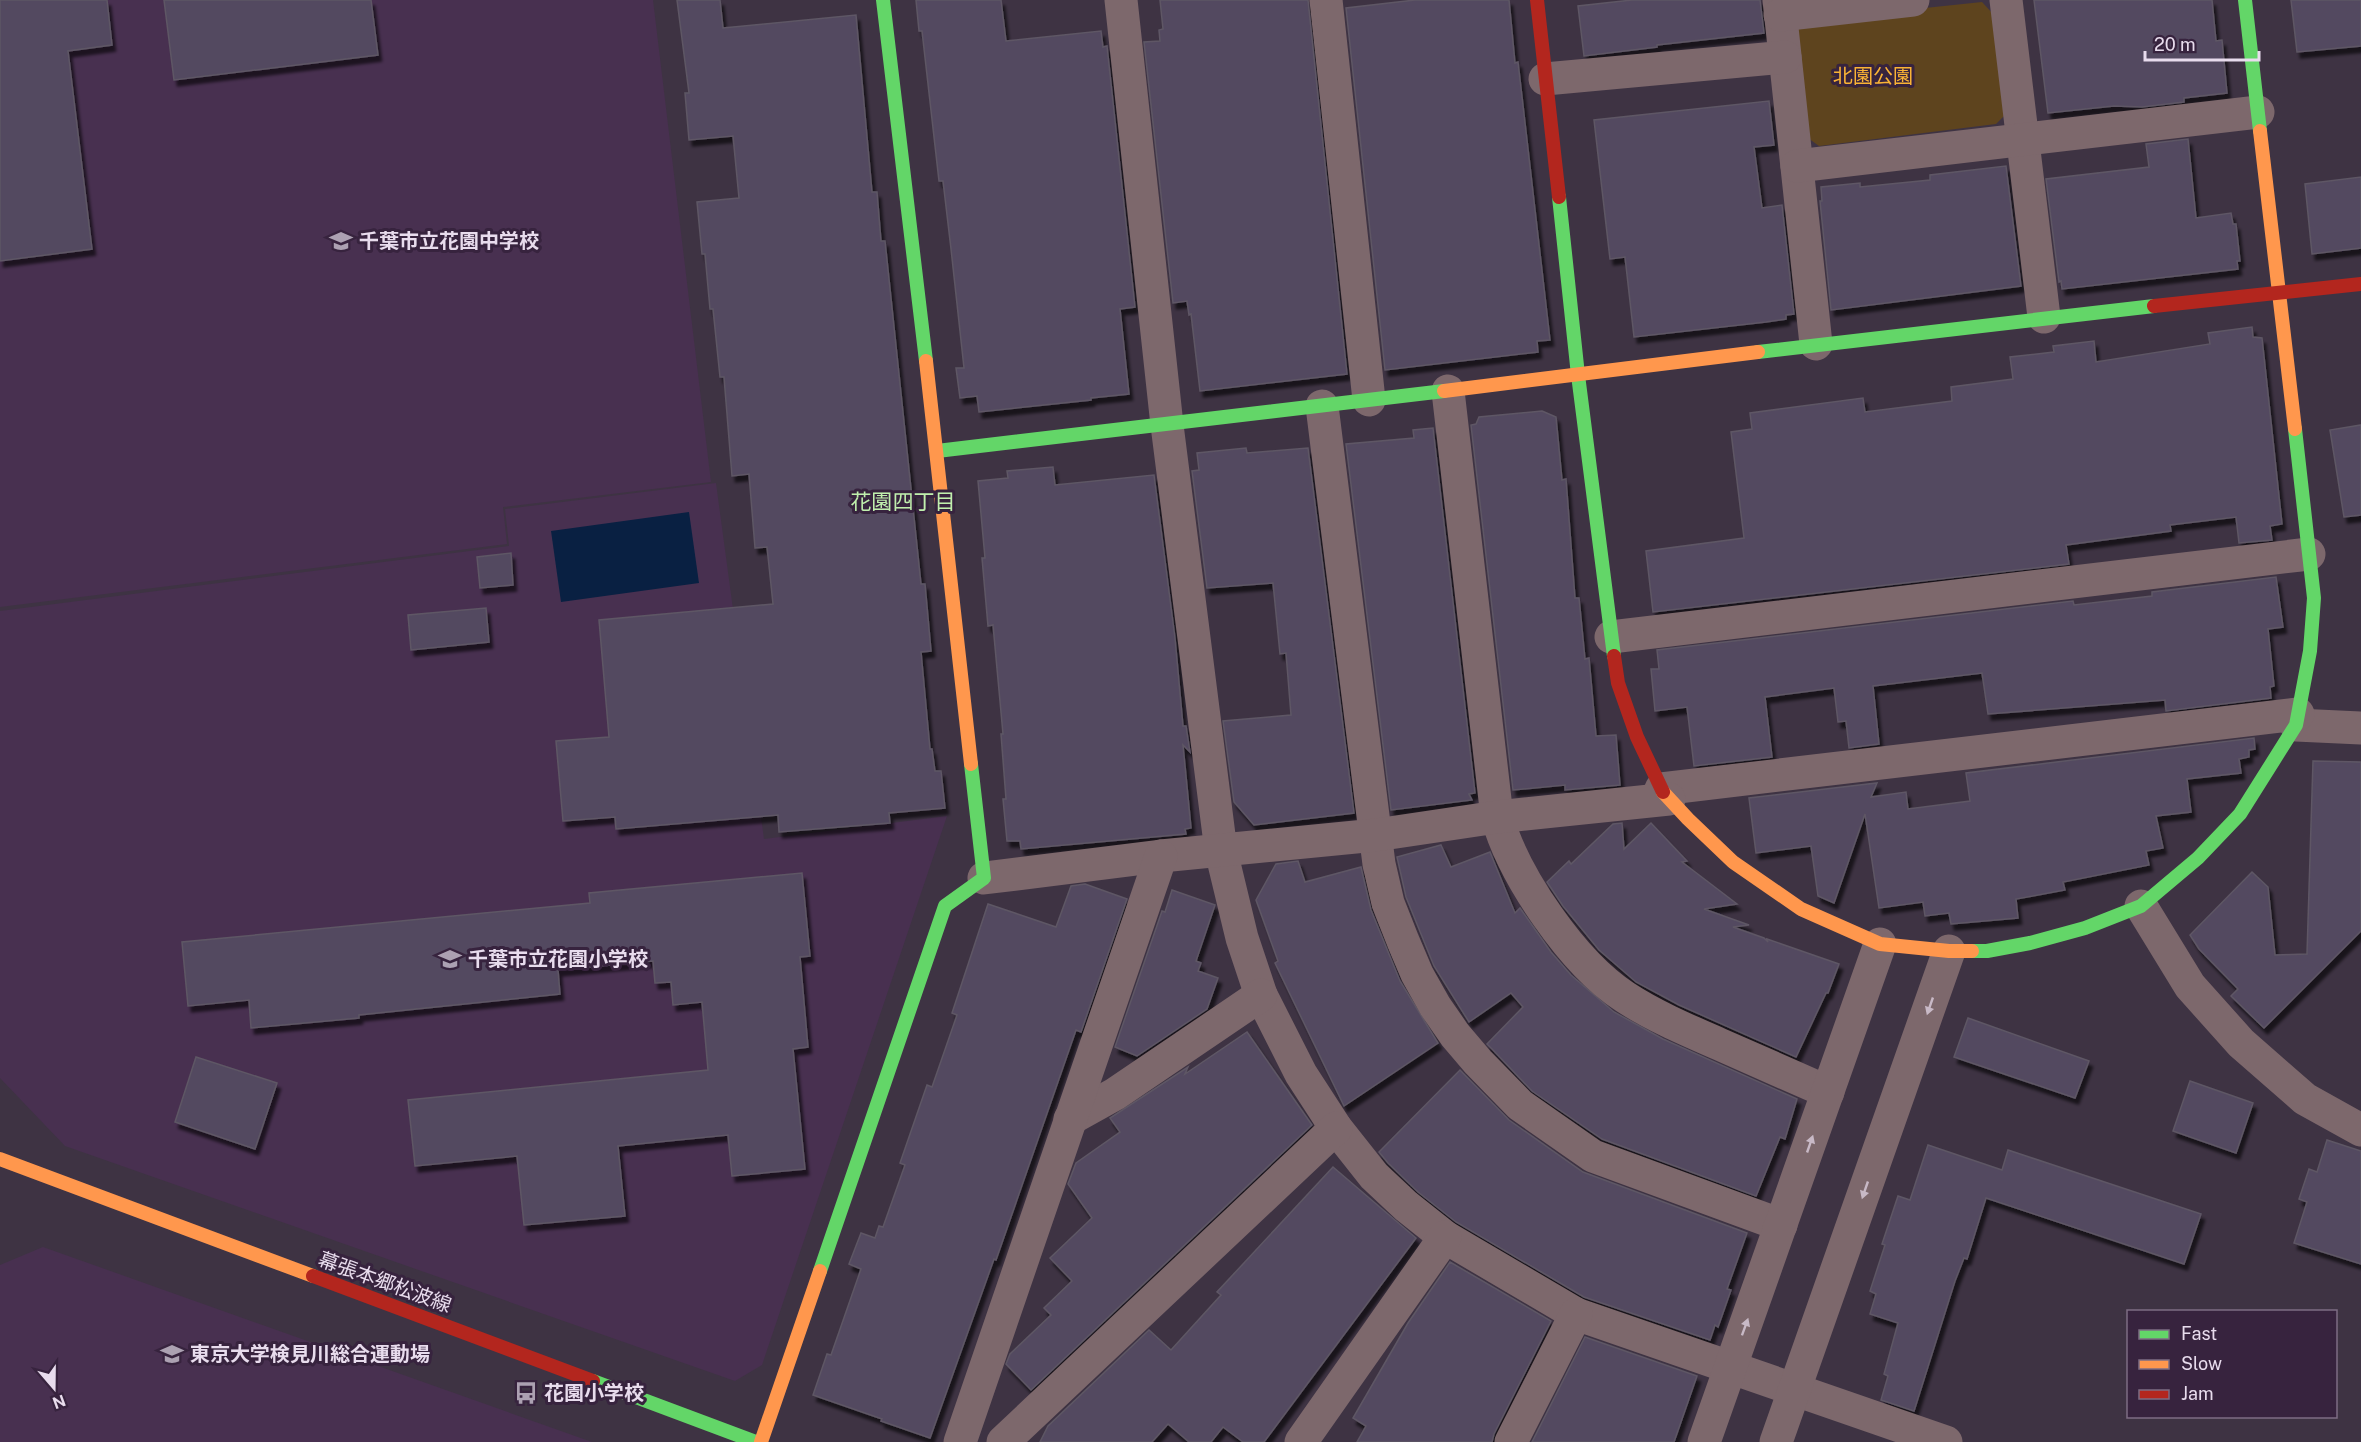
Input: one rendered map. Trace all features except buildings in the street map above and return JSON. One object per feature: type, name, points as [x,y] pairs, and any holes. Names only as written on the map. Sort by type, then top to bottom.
[{"type":"street","points":[[883,0],[937,451],[984,878]]},
{"type":"street","points":[[1121,0],[1167,425],[1221,851],[1242,938],[1261,995],[1301,1074],[1336,1128],[1374,1176],[1406,1206],[1445,1237],[1576,1314],[1946,1442]]},
{"type":"street","points":[[1326,0],[1370,400]]},
{"type":"street","points":[[1537,0],[1578,375],[1611,637],[1618,683],[1637,737],[1665,794],[1688,819],[1733,862],[1791,902],[1827,921],[1880,944],[1949,951],[1987,951],[2030,943],[2085,928],[2141,906],[2198,858],[2240,814],[2297,720],[2310,651],[2314,598],[2245,0]]},
{"type":"street","points":[[1816,344],[1780,7],[1913,0]]},
{"type":"street","points":[[2006,0],[2044,317]]},
{"type":"street","points":[[1545,79],[1785,57]]},
{"type":"street","points":[[1797,166],[2258,112]]},
{"type":"street","points":[[937,451],[1448,391],[2044,317],[2361,284]]},
{"type":"street","points":[[1448,391],[1497,818],[1516,868],[1569,944],[1597,973],[1624,996],[1686,1030],[1828,1092]]},
{"type":"street","points":[[1322,406],[1379,864],[1388,903],[1417,974],[1455,1035],[1478,1062],[1520,1105],[1593,1156],[1781,1225]]},
{"type":"street","points":[[1611,637],[2309,554]]},
{"type":"street","points":[[758,1442],[945,906],[984,878],[1161,856],[1376,835],[1665,794],[2297,720],[2361,728]]},
{"type":"street","points":[[960,1442],[1161,856]]},
{"type":"street","points":[[2141,906],[2190,986],[2241,1043],[2305,1099],[2361,1130]]},
{"type":"street","points":[[1704,1442],[1880,944]]},
{"type":"street","points":[[1776,1442],[1949,951]]},
{"type":"street","points":[[1070,1119],[1115,1094],[1261,995]]},
{"type":"street","points":[[1003,1442],[1336,1128]]},
{"type":"street","name":"幕張本郷松波線","points":[[0,1159],[758,1442]]},
{"type":"street","points":[[1301,1442],[1445,1237]]},
{"type":"street","points":[[1511,1442],[1576,1314]]},
{"type":"shaded area","name":"千葉市立花園中学校","points":[[0,0],[653,0],[711,482],[503,507],[507,544],[0,607]]},
{"type":"shaded area","name":"千葉市立花園小学校","points":[[716,483],[764,839],[947,816],[762,1365],[735,1381],[65,1146],[0,1078],[0,611],[509,546],[505,509]]},
{"type":"shaded area","name":"東京大学検見川総合運動場","points":[[43,1247],[592,1442],[0,1442],[0,1265]]},
{"type":"green space","name":"北園公園","points":[[1982,2],[1994,15],[2007,113],[1996,124],[1819,146],[1808,138],[1794,36],[1801,21]]},
{"type":"water","points":[[689,512],[699,583],[561,602],[551,531]]},
{"type":"traffic: fast","points":[[883,0],[926,361]]},
{"type":"traffic: fast","points":[[2245,0],[2260,131]]},
{"type":"traffic: fast","points":[[1559,197],[1578,375],[1614,656]]},
{"type":"traffic: fast","points":[[1758,352],[2154,306]]},
{"type":"traffic: fast","points":[[937,451],[1444,391]]},
{"type":"traffic: fast","points":[[1972,951],[1987,951],[2030,943],[2085,928],[2141,906],[2198,858],[2240,814],[2296,725],[2310,651],[2314,598],[2295,429]]},
{"type":"traffic: fast","points":[[820,1271],[945,906],[984,878],[971,764]]},
{"type":"traffic: fast","points":[[593,1381],[756,1442]]},
{"type":"traffic: slow","points":[[2260,131],[2295,429]]},
{"type":"traffic: slow","points":[[1444,391],[1758,352]]},
{"type":"traffic: slow","points":[[926,361],[971,764]]},
{"type":"traffic: slow","points":[[1663,792],[1733,862],[1801,909],[1880,944],[1972,951]]},
{"type":"traffic: slow","points":[[0,1159],[313,1276]]},
{"type":"traffic: slow","points":[[761,1442],[820,1271]]},
{"type":"traffic: jam","points":[[1537,0],[1559,197]]},
{"type":"traffic: jam","points":[[2154,306],[2361,284]]},
{"type":"traffic: jam","points":[[1614,656],[1618,683],[1637,737],[1663,792]]},
{"type":"traffic: jam","points":[[313,1276],[593,1381]]},
{"type":"place","name":"千葉市立花園中学校","points":[[341,241]]},
{"type":"place","name":"千葉市立花園小学校","points":[[450,959]]},
{"type":"place","name":"東京大学検見川総合運動場","points":[[172,1354]]},
{"type":"place","name":"花園小学校","points":[[526,1393]]},
{"type":"district","name":"花園四丁目","points":[[903,502]]}]
